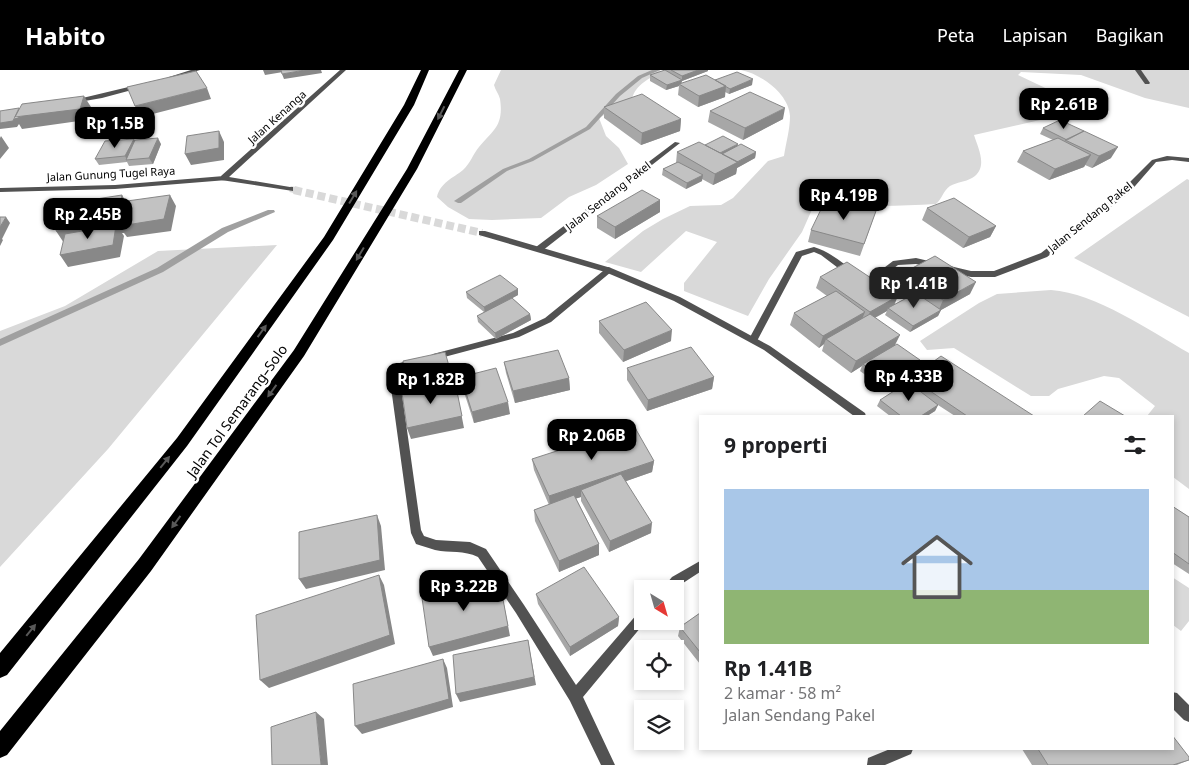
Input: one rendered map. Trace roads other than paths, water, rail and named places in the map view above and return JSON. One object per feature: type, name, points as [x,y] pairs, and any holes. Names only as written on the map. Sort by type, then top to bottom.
[{"type":"highway","name":"Jalan Tol Semarang–Solo","points":[[0,668],[182,442],[330,238],[409,104],[425,70]]},
{"type":"highway","name":"Jalan Tol Semarang–Solo","points":[[0,748],[145,565],[299,353],[412,169],[464,70]]},
{"type":"street","points":[[169,78],[197,70]]},
{"type":"street","name":"Jalan Kenanga","points":[[224,178],[343,70]]},
{"type":"street","points":[[1138,70],[1147,83]]},
{"type":"street","points":[[63,102],[102,96],[150,83]]},
{"type":"street","name":"Jalan Sendang Pakel","points":[[539,249],[677,143]]},
{"type":"street","name":"Jalan Sendang Pakel","points":[[754,339],[799,254],[807,250],[814,249],[824,253],[857,278],[866,280],[874,279],[896,263],[916,261],[971,274],[995,274],[1044,255],[1126,191],[1154,161],[1160,158],[1173,157],[1189,160]]},
{"type":"street","name":"Jalan Gunung Tugel Raya","points":[[0,190],[115,187],[224,178],[290,190]]},
{"type":"street","points":[[482,233],[608,270],[677,299],[754,339],[860,415]]},
{"type":"street","points":[[608,270],[548,320],[516,335],[401,365],[396,367],[394,373],[415,530],[420,540],[436,545],[470,547],[482,552],[575,696],[608,765]]},
{"type":"street","points":[[678,580],[699,567]]},
{"type":"street","points":[[575,696],[634,626]]},
{"type":"street","points":[[1174,700],[1189,715]]},
{"type":"street","points":[[873,763],[904,750]]},
{"type":"waterway","points":[[458,201],[505,170],[531,160],[588,128],[618,95],[640,77],[657,70]]},
{"type":"waterway","points":[[0,343],[160,270],[225,230],[271,212]]},
{"type":"tunnel","points":[[290,189],[299,191]]},
{"type":"tunnel","points":[[294,190],[482,233]]}]
